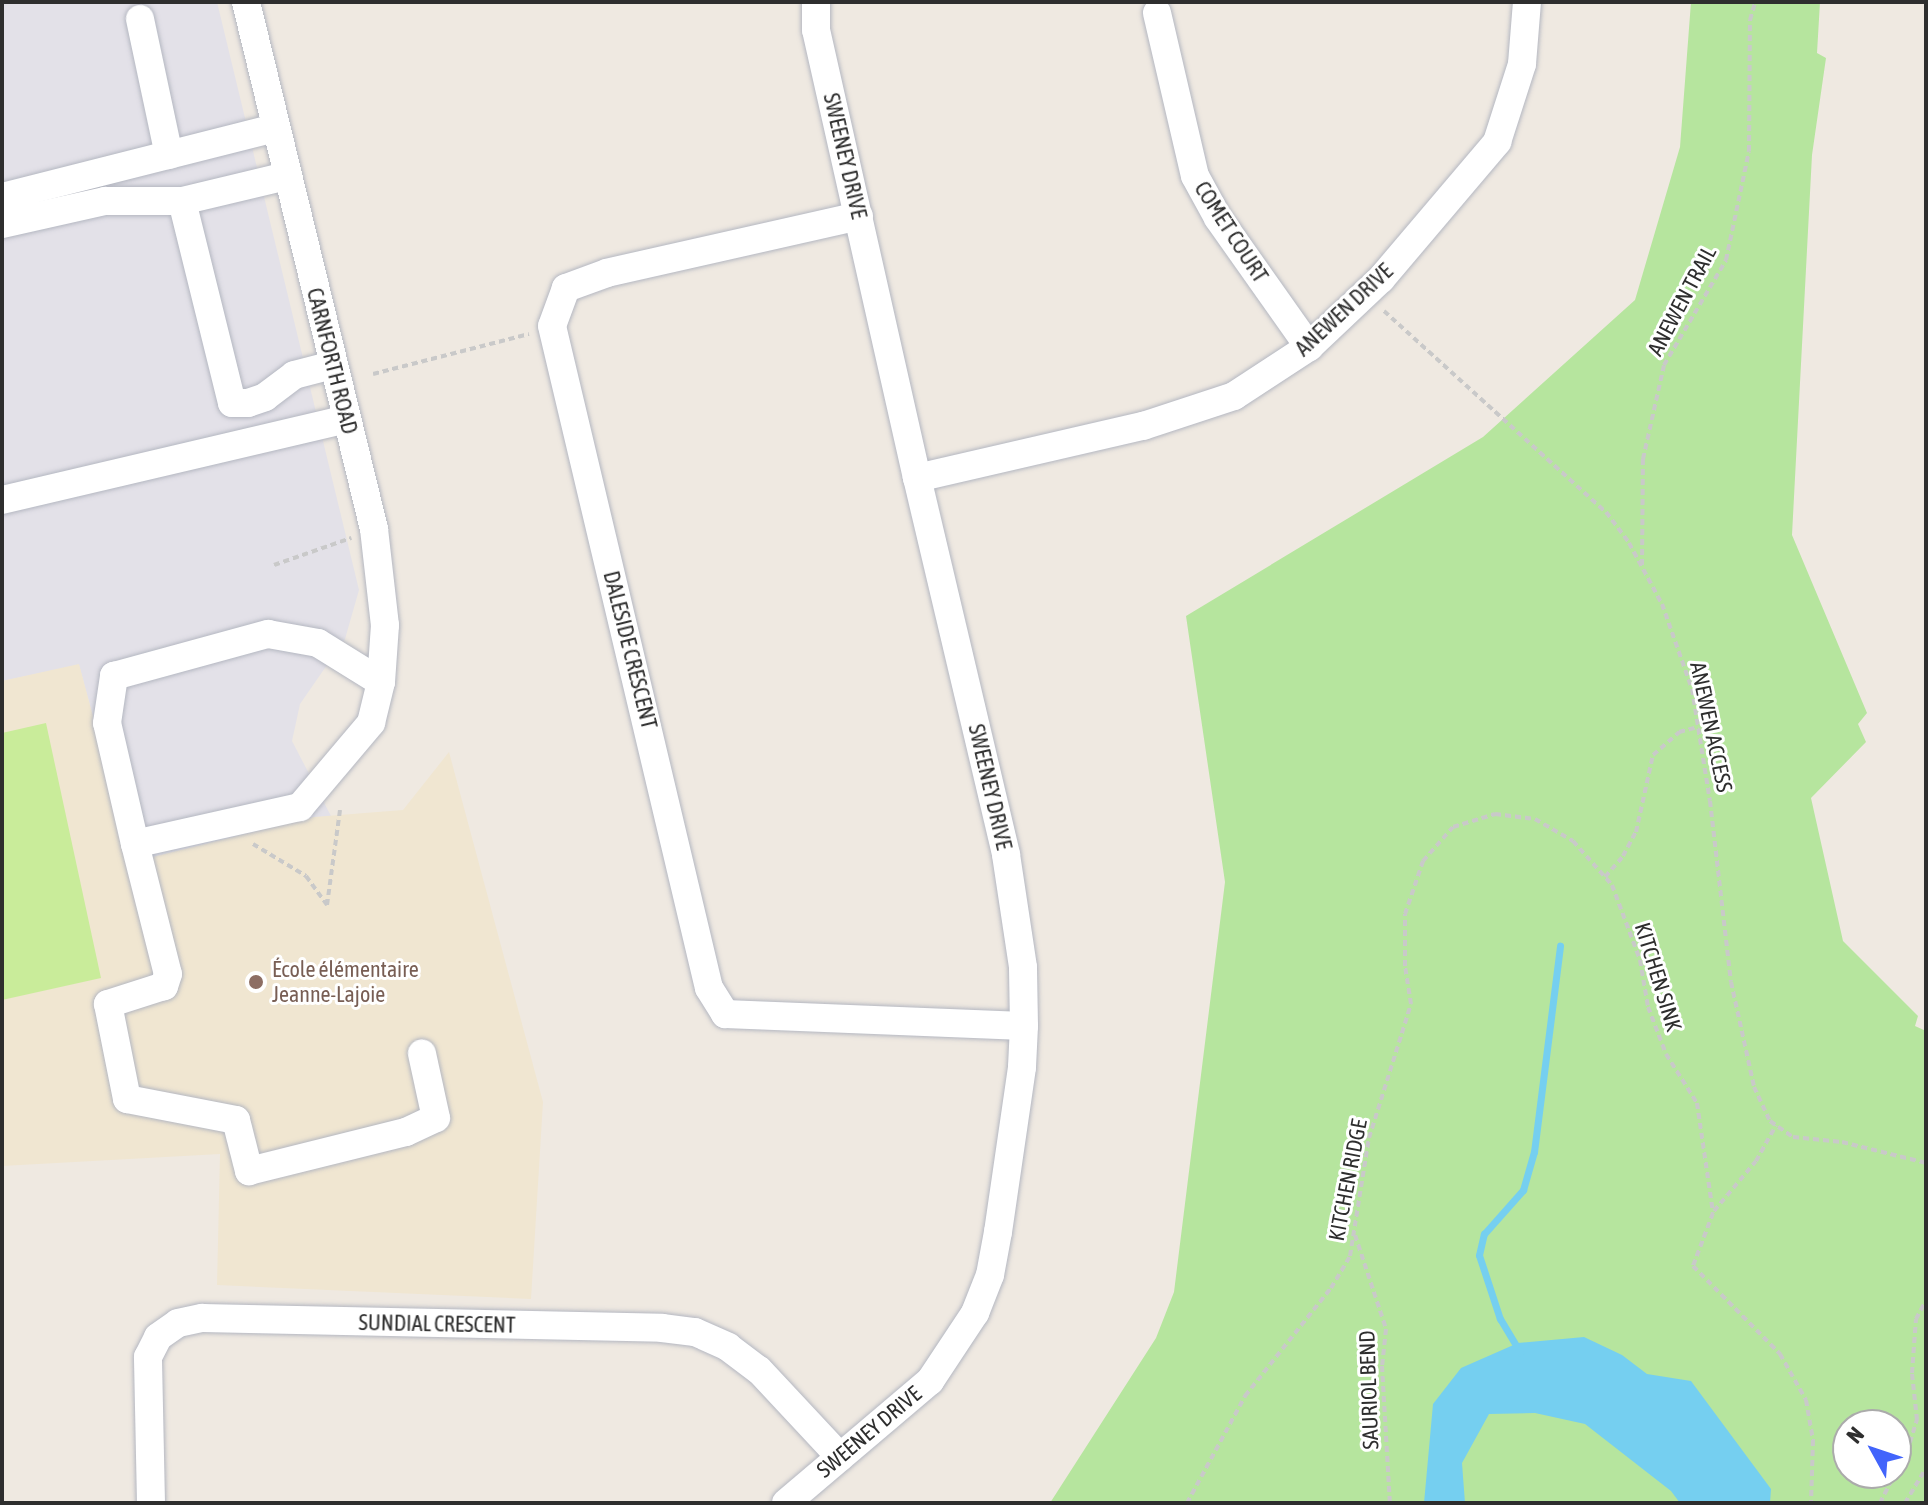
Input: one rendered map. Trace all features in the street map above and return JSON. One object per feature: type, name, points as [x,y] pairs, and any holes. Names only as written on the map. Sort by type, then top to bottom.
[{"type":"street","name":"CARNFORTH ROAD","points":[[135,844],[300,807],[371,723],[381,682],[385,625],[374,529],[246,2]]},
{"type":"street","name":"SWEENEY DRIVE","points":[[786,1503],[930,1381],[975,1313],[990,1275],[998,1232],[1022,1067],[1024,1026],[1023,967],[1006,854],[816,30],[816,2]]},
{"type":"street","name":"ANEWEN DRIVE","points":[[917,478],[1143,426],[1234,396],[1309,347],[1366,295],[1497,142],[1522,64],[1527,2]]},
{"type":"street","name":"COMET COURT","points":[[1157,13],[1195,176],[1218,218],[1309,347]]},
{"type":"street","points":[[140,19],[169,155]]},
{"type":"street","points":[[2,197],[275,128]]},
{"type":"street","points":[[2,224],[105,201],[182,201],[286,176]]},
{"type":"street","points":[[182,201],[232,403],[248,403],[265,397],[294,375],[333,365]]},
{"type":"street","points":[[552,326],[566,288],[607,273],[859,216]]},
{"type":"street","name":"DALESIDE CRESCENT","points":[[552,326],[709,988],[725,1014],[1024,1026]]},
{"type":"street","points":[[2,500],[346,419]]},
{"type":"street","points":[[381,682],[318,643],[268,634],[114,676],[107,723],[168,974],[164,986],[108,1004],[127,1099],[236,1120],[249,1171],[406,1132],[436,1118],[422,1054]]},
{"type":"street","name":"SUNDIAL CRESCENT","points":[[151,1503],[148,1357],[158,1337],[178,1323],[202,1318],[662,1328],[695,1332],[728,1347],[759,1370],[840,1457]]},
{"type":"path","name":"ANEWEN TRAIL","points":[[1642,567],[1643,459],[1664,365],[1726,260],[1749,151],[1750,20],[1755,2]]},
{"type":"path","name":"ANEWEN ACCESS","points":[[1366,295],[1606,512],[1662,604],[1692,689],[1731,982],[1754,1087],[1770,1121],[1776,1125]]},
{"type":"path","points":[[373,374],[552,326]]},
{"type":"path","points":[[274,565],[374,529]]},
{"type":"path","points":[[1605,877],[1623,856],[1636,832],[1653,755],[1679,732],[1698,727]]},
{"type":"path","points":[[241,837],[306,876],[327,905],[340,810]]},
{"type":"path","name":"KITCHEN SINK","points":[[1405,914],[1423,861],[1453,827],[1495,814],[1535,819],[1573,841],[1612,885],[1640,960],[1648,1007],[1666,1054],[1697,1103],[1713,1213],[1693,1266],[1730,1308],[1780,1354],[1806,1400],[1813,1440],[1811,1503]]},
{"type":"path","name":"KITCHEN RIDGE","points":[[1187,1503],[1245,1396],[1331,1288],[1350,1256],[1369,1138],[1411,1004],[1405,966],[1405,914]]},
{"type":"path","points":[[1713,1213],[1756,1161],[1776,1125],[1793,1137],[1842,1142],[1926,1163]]},
{"type":"path","name":"SAURIOL BEND","points":[[1354,1233],[1386,1329],[1382,1366],[1390,1503]]},
{"type":"path","points":[[1912,1436],[1917,1420],[1913,1360],[1916,1319],[1926,1300]]},
{"type":"path","points":[[1905,1503],[1926,1468]]},
{"type":"shaded area","points":[[2,2],[217,2],[359,590],[345,639],[300,704],[292,741],[331,816],[132,862],[79,665],[2,681]]},
{"type":"shaded area","name":"École élémentaire Jeanne-Lajoie","points":[[79,664],[132,862],[314,817],[403,810],[449,752],[543,1102],[531,1299],[217,1285],[220,1154],[2,1166],[2,681]]},
{"type":"green space","points":[[1691,2],[1820,2],[1817,53],[1826,58],[1812,155],[1792,535],[1867,713],[1858,724],[1866,742],[1811,798],[1843,941],[1918,1016],[1915,1026],[1926,1031],[1926,1503],[1050,1503],[1156,1338],[1174,1292],[1225,882],[1186,616],[1483,437],[1635,300],[1680,147]]},
{"type":"green space","points":[[46,723],[101,978],[2,1000],[2,733]]},
{"type":"water","points":[[1584,1337],[1622,1355],[1647,1374],[1691,1381],[1771,1489],[1770,1503],[1680,1503],[1671,1491],[1585,1424],[1535,1413],[1489,1414],[1462,1463],[1465,1503],[1424,1503],[1433,1404],[1461,1368],[1518,1343]]},
{"type":"waterway","points":[[1520,1352],[1500,1319],[1479,1255],[1484,1234],[1523,1190],[1534,1152],[1560,946]]},
{"type":"place","name":"École élémentaire Jeanne-Lajoie","points":[[256,982]]}]
